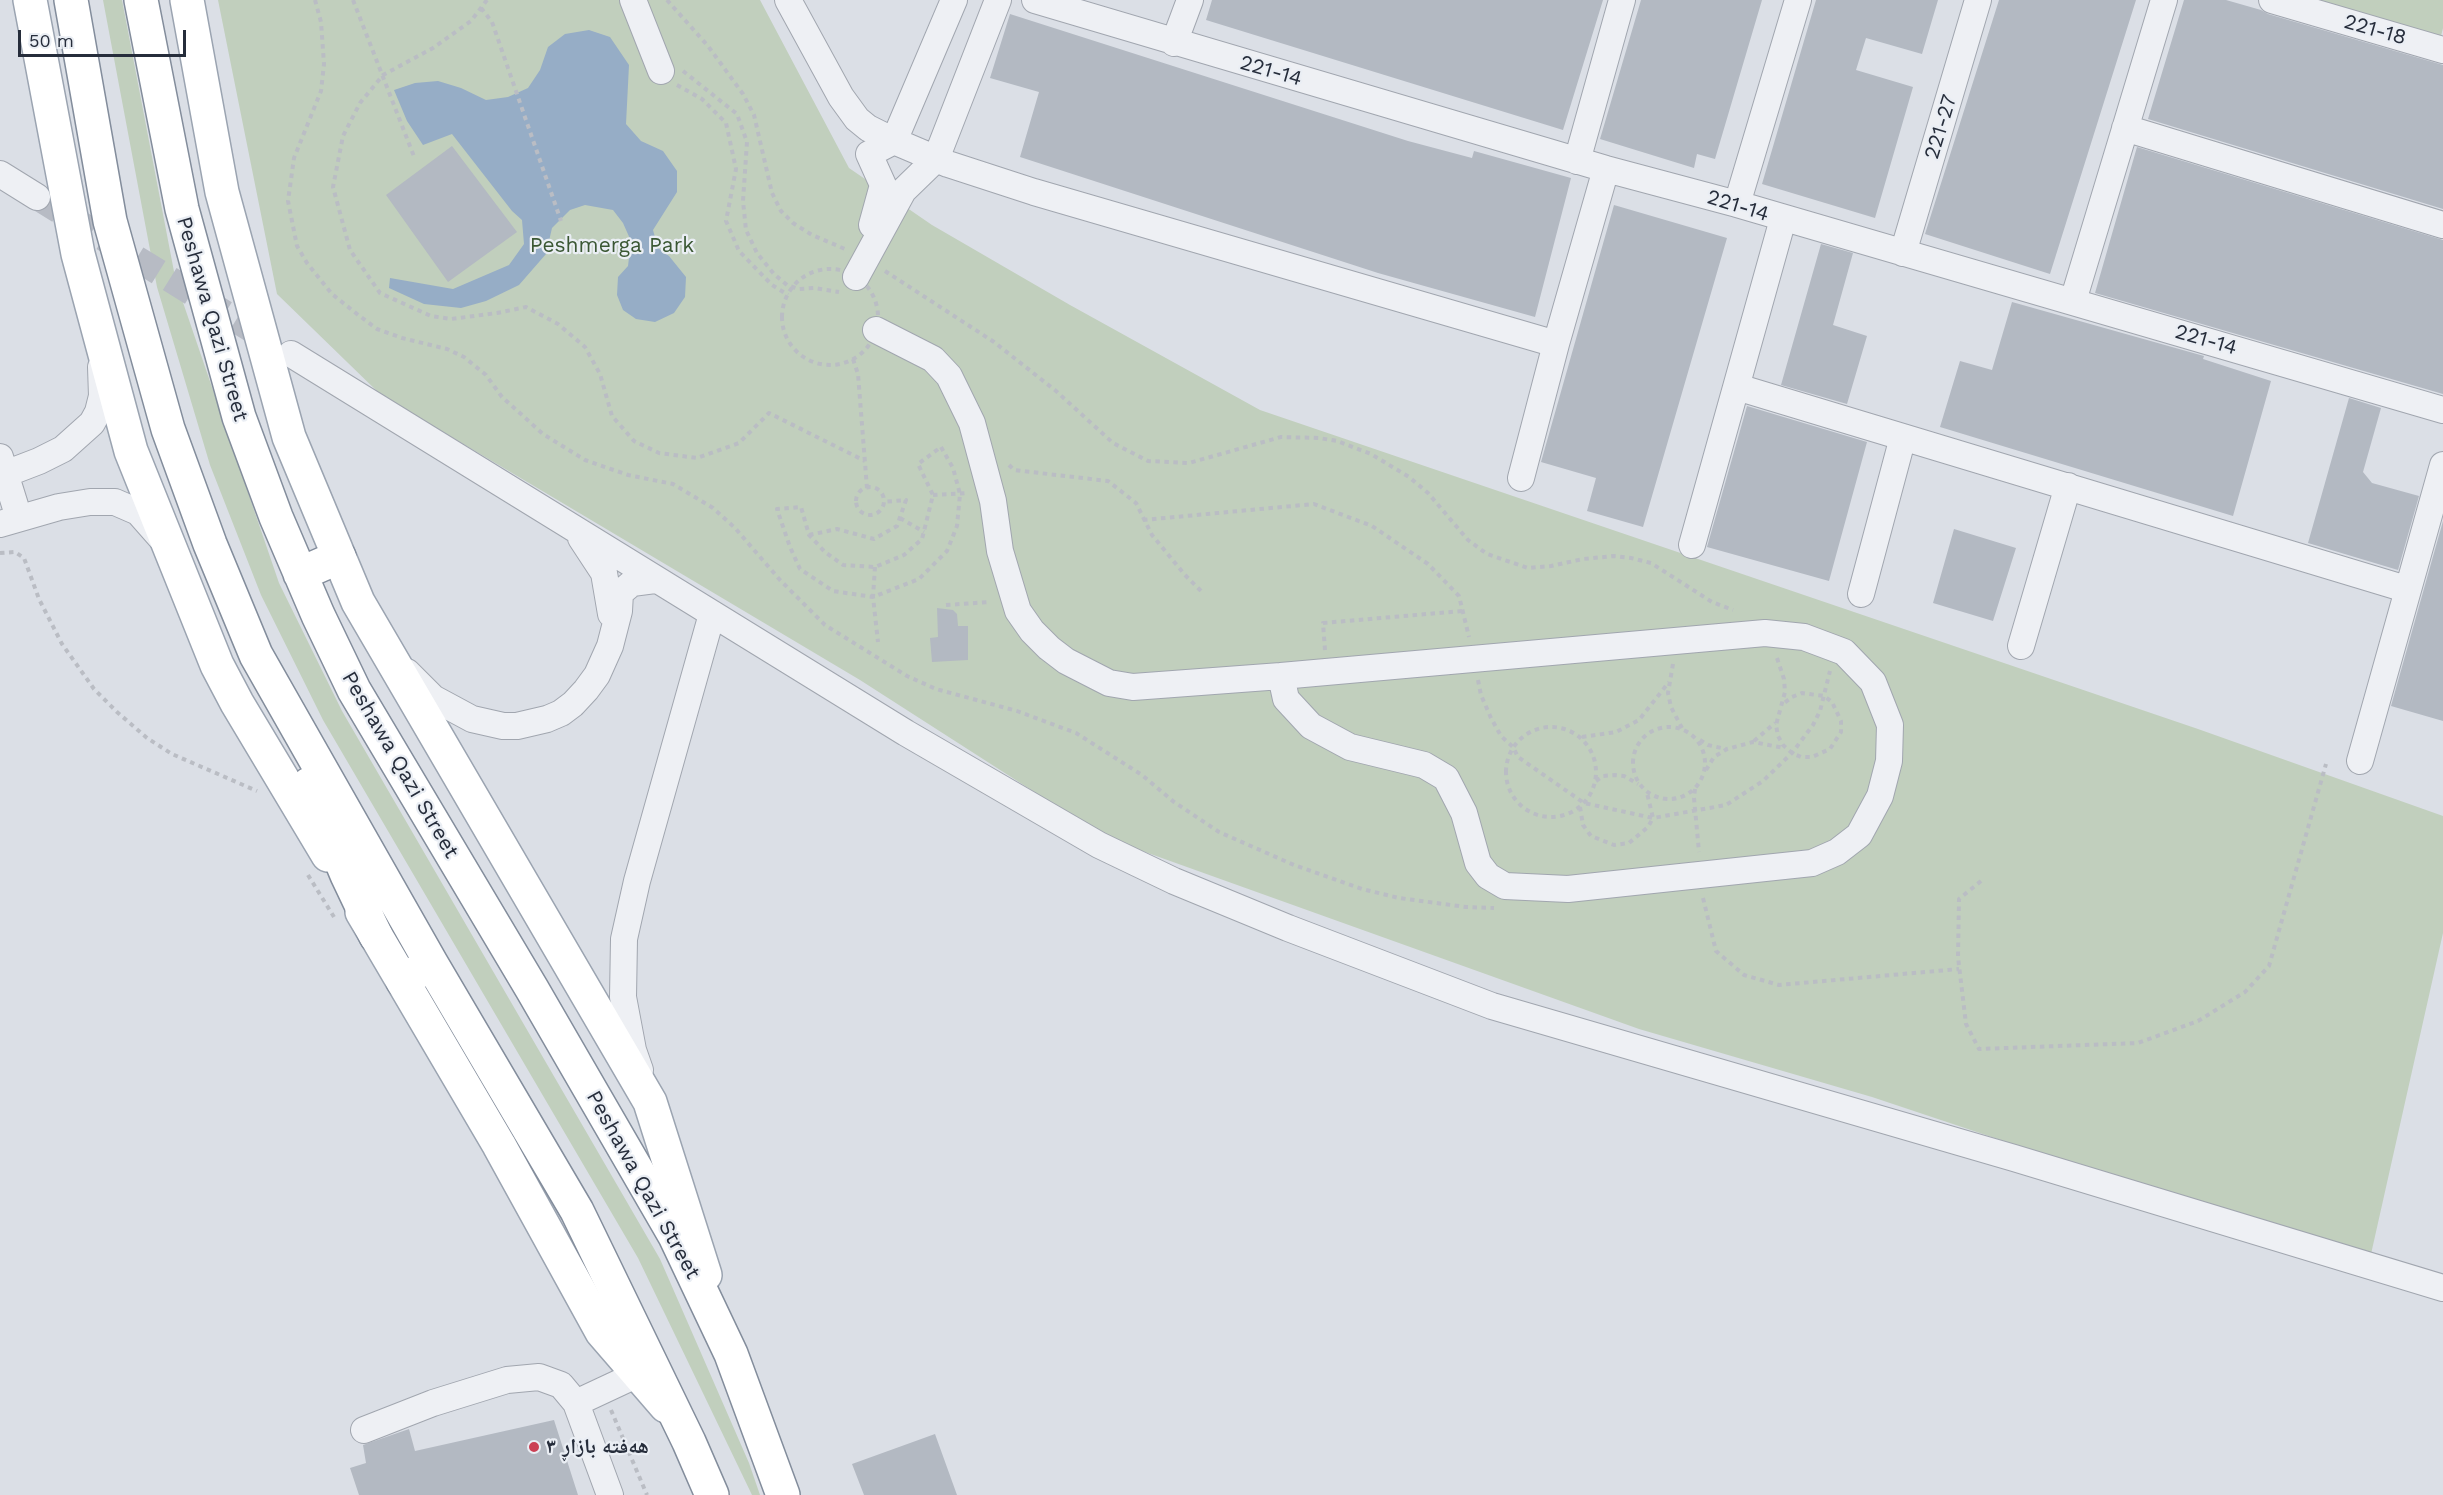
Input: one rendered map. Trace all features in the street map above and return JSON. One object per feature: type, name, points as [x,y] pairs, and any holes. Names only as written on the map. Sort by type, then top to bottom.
[{"type":"main road","points":[[30,0],[78,254],[131,451],[217,665],[237,703],[499,1144],[602,1332],[671,1412],[692,1450]]},
{"type":"main road","points":[[71,0],[110,221],[168,429],[210,544],[347,875],[376,936]]},
{"type":"main road","name":"Peshawa Qazi Street","points":[[141,0],[182,208],[239,417],[300,574],[354,690],[532,989],[675,1236],[730,1354],[782,1491]]},
{"type":"main road","points":[[187,0],[222,192],[289,437],[358,602],[650,1102],[730,1354]]},
{"type":"main road","points":[[300,574],[339,557]]},
{"type":"main road","points":[[256,655],[430,963],[577,1211],[692,1450],[710,1495]]},
{"type":"main road","points":[[403,981],[430,963]]},
{"type":"street","points":[[633,0],[661,71]]},
{"type":"street","points":[[788,0],[840,97],[857,119],[868,128],[894,141],[936,159],[1034,192],[1556,344]]},
{"type":"street","points":[[856,265],[874,220],[883,185],[869,154],[894,141],[954,0]]},
{"type":"street","points":[[856,265],[903,191],[936,159],[998,0]]},
{"type":"street","name":"221-14","points":[[1035,0],[1577,161],[1737,204],[2443,410]]},
{"type":"street","points":[[1174,43],[1190,0]]},
{"type":"street","points":[[1577,161],[1622,0]]},
{"type":"street","points":[[1737,204],[1798,0]]},
{"type":"street","name":"221-27","points":[[1903,253],[1978,0]]},
{"type":"street","points":[[2073,301],[2164,0]]},
{"type":"street","name":"221-18","points":[[2272,0],[2443,50]]},
{"type":"street","points":[[2125,128],[2443,225]]},
{"type":"street","points":[[1521,478],[1606,169]]},
{"type":"street","points":[[0,174],[37,197]]},
{"type":"street","points":[[1692,544],[1783,219]]},
{"type":"street","points":[[88,296],[102,374],[102,396],[98,412],[92,423],[63,449],[39,461],[2,469],[10,521],[59,507],[90,502],[115,502],[138,512],[150,524],[174,562]]},
{"type":"street","points":[[876,330],[933,359],[949,376],[972,423],[990,491],[1000,551],[1018,611],[1032,631],[1049,648],[1066,661],[1109,683],[1133,687],[1281,676],[1754,634],[1804,637],[1844,652],[1873,682],[1890,725],[1889,760],[1880,796],[1859,835],[1837,852],[1812,863],[1706,884],[1568,889],[1505,886],[1488,876],[1478,863],[1464,813],[1446,778],[1424,765],[1350,747],[1311,726],[1287,699],[1281,676]]},
{"type":"street","points":[[291,354],[906,733],[1099,845],[1174,881],[1492,1006],[2014,1158],[2443,1288]]},
{"type":"street","points":[[1737,387],[2406,589]]},
{"type":"street","points":[[1861,594],[1903,437]]},
{"type":"street","points":[[2360,761],[2406,589],[2443,465]]},
{"type":"street","points":[[2021,646],[2068,486]]},
{"type":"street","points":[[574,529],[604,573],[614,629]]},
{"type":"street","points":[[377,634],[411,677],[434,698],[472,719],[488,724],[517,726],[533,723],[561,713],[586,690],[607,657],[620,593],[625,587],[638,581],[655,580]]},
{"type":"street","points":[[650,1102],[633,1050],[623,997],[624,939],[637,881],[712,614]]},
{"type":"street","points":[[576,1403],[638,1374]]},
{"type":"street","points":[[364,1430],[433,1403],[507,1380],[539,1377],[561,1385],[576,1403],[610,1495]]},
{"type":"path","points":[[315,0],[321,21],[324,64],[321,91],[294,158],[288,201],[297,246],[332,294],[357,314],[377,329],[447,349],[464,357],[486,375],[502,397],[543,434],[577,455],[616,472],[673,484],[713,507],[825,625],[908,676],[936,689],[988,702],[1076,732],[1142,775],[1174,802],[1219,832],[1294,866],[1362,889],[1399,898],[1466,907],[1498,908]]},
{"type":"path","points":[[353,0],[414,159]]},
{"type":"path","points":[[487,0],[471,21],[462,28],[433,48],[383,75],[360,103],[343,136],[333,188],[350,250],[380,293],[431,316],[451,319],[526,307],[558,324],[585,347],[600,374],[612,416],[633,441],[659,453],[697,458],[739,443],[769,413],[865,461]]},
{"type":"path","points":[[667,0],[708,46],[743,94],[754,114],[772,193],[781,211],[793,223],[856,265],[994,342],[1056,391],[1105,437],[1148,461],[1189,463],[1281,437],[1336,441],[1371,454],[1409,477],[1428,493],[1468,540],[1486,554],[1528,568],[1614,556],[1631,558],[1651,563],[1712,602],[1738,611]]},
{"type":"path","points":[[481,8],[492,22],[561,221]]},
{"type":"path","points":[[661,71],[673,83],[702,99],[726,123],[736,169],[726,221],[739,250],[772,285],[788,295]]},
{"type":"path","points":[[856,265],[876,304],[878,320],[876,330],[866,349],[853,359],[838,364],[822,364],[807,359],[794,348],[786,334],[782,318],[784,303],[788,295],[802,278],[816,271],[856,265]]},
{"type":"path","points":[[853,359],[858,374],[867,488]]},
{"type":"path","points":[[941,447],[953,468],[960,494],[957,526],[947,551],[919,579],[873,597],[833,591],[800,568],[777,509],[801,507],[809,535],[825,552],[843,565],[875,567],[904,555],[922,539],[933,495],[918,464],[941,447]]},
{"type":"path","points":[[1007,463],[1014,470],[1108,480],[1136,503],[1152,535],[1201,591]]},
{"type":"path","points":[[867,488],[879,491],[883,501],[876,513],[867,515],[859,510],[856,501],[859,492],[867,488]]},
{"type":"path","points":[[933,495],[990,491]]},
{"type":"path","points":[[809,535],[837,529],[874,539],[897,526],[906,500],[883,501]]},
{"type":"path","points":[[900,518],[924,532]]},
{"type":"path","points":[[0,553],[15,552],[24,558],[39,599],[62,644],[94,689],[117,712],[147,738],[172,754],[260,792]]},
{"type":"path","points":[[875,567],[873,597],[878,642]]},
{"type":"path","points":[[946,604],[1015,601]]},
{"type":"path","points":[[1326,672],[1323,623],[1462,611]]},
{"type":"path","points":[[1754,634],[1771,648],[1781,665],[1785,692],[1777,720],[1778,736],[1787,749],[1792,753],[1812,758],[1830,749],[1837,741],[1841,732],[1841,721],[1838,711],[1824,696],[1802,693],[1783,704]]},
{"type":"path","points":[[1693,639],[1676,657],[1669,682],[1671,707],[1683,728],[1708,745],[1727,749]]},
{"type":"path","points":[[1695,812],[1726,806],[1763,781],[1792,753],[1813,725],[1824,696],[1832,659],[1831,647]]},
{"type":"path","points":[[1581,737],[1616,732],[1639,720],[1669,682]]},
{"type":"path","points":[[1753,742],[1777,720]]},
{"type":"path","points":[[1552,726],[1566,729],[1581,737],[1590,747],[1595,761],[1595,782],[1593,791],[1572,812],[1558,817],[1543,816],[1529,811],[1518,802],[1510,789],[1506,775],[1507,761],[1513,747],[1524,736],[1537,729],[1552,726]]},
{"type":"path","points":[[1580,806],[1583,825],[1591,836],[1614,845],[1629,843],[1648,827],[1653,818],[1644,788],[1636,778],[1633,765],[1634,753],[1639,742],[1647,733],[1658,727],[1683,728]]},
{"type":"path","points":[[1695,737],[1701,744],[1705,756],[1705,771]]},
{"type":"path","points":[[1595,782],[1603,776],[1624,776],[1663,799],[1674,799],[1686,796],[1695,789],[1714,757],[1727,749],[1753,742],[1787,749]]},
{"type":"path","points":[[1981,881],[1959,899],[1959,969],[1966,1023],[1979,1048],[2138,1043],[2198,1021],[2245,992],[2269,966],[2326,764]]},
{"type":"path","points":[[1695,789],[1695,812],[1706,884],[1702,894],[1716,951],[1744,975],[1779,985],[1959,969]]},
{"type":"green space","points":[[103,0],[122,0],[176,282],[279,583],[342,711],[660,1259],[749,1463],[760,1495],[752,1495],[638,1258],[323,720],[261,595],[210,465],[157,287]]},
{"type":"green space","name":"Peshmerga Park","points":[[218,0],[760,0],[849,168],[932,225],[1070,305],[1260,410],[2198,729],[2443,816],[2443,933],[2369,1263],[1872,1097],[1639,1029],[1106,838],[860,680],[381,395],[277,294]]},
{"type":"green space","points":[[2317,0],[2443,0],[2441,36]]},
{"type":"water","points":[[589,30],[610,37],[629,65],[626,124],[641,141],[663,151],[677,171],[677,192],[653,230],[658,248],[669,256],[686,277],[685,297],[674,313],[655,322],[636,319],[623,310],[617,295],[618,277],[628,266],[631,241],[623,223],[613,210],[585,205],[570,210],[552,228],[546,254],[519,285],[486,301],[461,308],[424,304],[389,288],[390,278],[453,289],[509,265],[524,244],[522,220],[512,211],[452,134],[423,145],[407,121],[394,90],[415,83],[438,81],[461,88],[486,100],[508,97],[528,88],[540,70],[548,47],[565,34]]},
{"type":"building","points":[[1212,0],[1603,0],[1563,130],[1206,20]]},
{"type":"building","points":[[1641,0],[1762,0],[1715,159],[1697,154],[1694,168],[1600,139]]},
{"type":"building","points":[[1816,0],[1938,0],[1922,54],[1866,38],[1856,70],[1913,87],[1875,218],[1762,184]]},
{"type":"building","points":[[1999,0],[2136,0],[2050,274],[1925,234]]},
{"type":"building","points":[[2184,0],[2226,0],[2443,65],[2443,209],[2148,119]]},
{"type":"building","points":[[1010,14],[1408,141],[1472,158],[1474,151],[1571,178],[1535,317],[1378,273],[1020,157],[1039,92],[990,78]]},
{"type":"building","points":[[452,146],[517,232],[448,282],[386,195]]},
{"type":"building","points":[[2137,147],[2443,240],[2443,394],[2095,293]]},
{"type":"building","points":[[1614,205],[1727,238],[1643,527],[1587,511],[1596,478],[1541,462]]},
{"type":"building","points":[[1821,244],[1853,253],[1833,325],[1867,336],[1847,404],[1781,385]]},
{"type":"building","points":[[2012,302],[2204,356],[2203,359],[2271,381],[2233,516],[1940,427],[1960,361],[1992,370]]},
{"type":"building","points":[[2349,398],[2381,408],[2363,472],[2372,483],[2419,496],[2398,570],[2308,543]]},
{"type":"building","points":[[1747,406],[1867,442],[1829,581],[1707,547]]},
{"type":"building","points":[[2443,521],[2443,721],[2391,706]]},
{"type":"building","points":[[1954,529],[2016,548],[1993,621],[1933,603]]},
{"type":"building","points":[[937,608],[953,610],[957,614],[958,626],[968,626],[968,660],[932,662],[930,638],[938,637]]},
{"type":"building","points":[[554,1420],[578,1495],[359,1495],[350,1468],[366,1463],[363,1445],[409,1429],[415,1451]]},
{"type":"building","points":[[935,1434],[957,1495],[864,1495],[852,1464]]},
{"type":"tunnel","points":[[37,197],[270,341]]},
{"type":"place","name":"هەفتە بازاڕ ٣","points":[[534,1447]]}]
